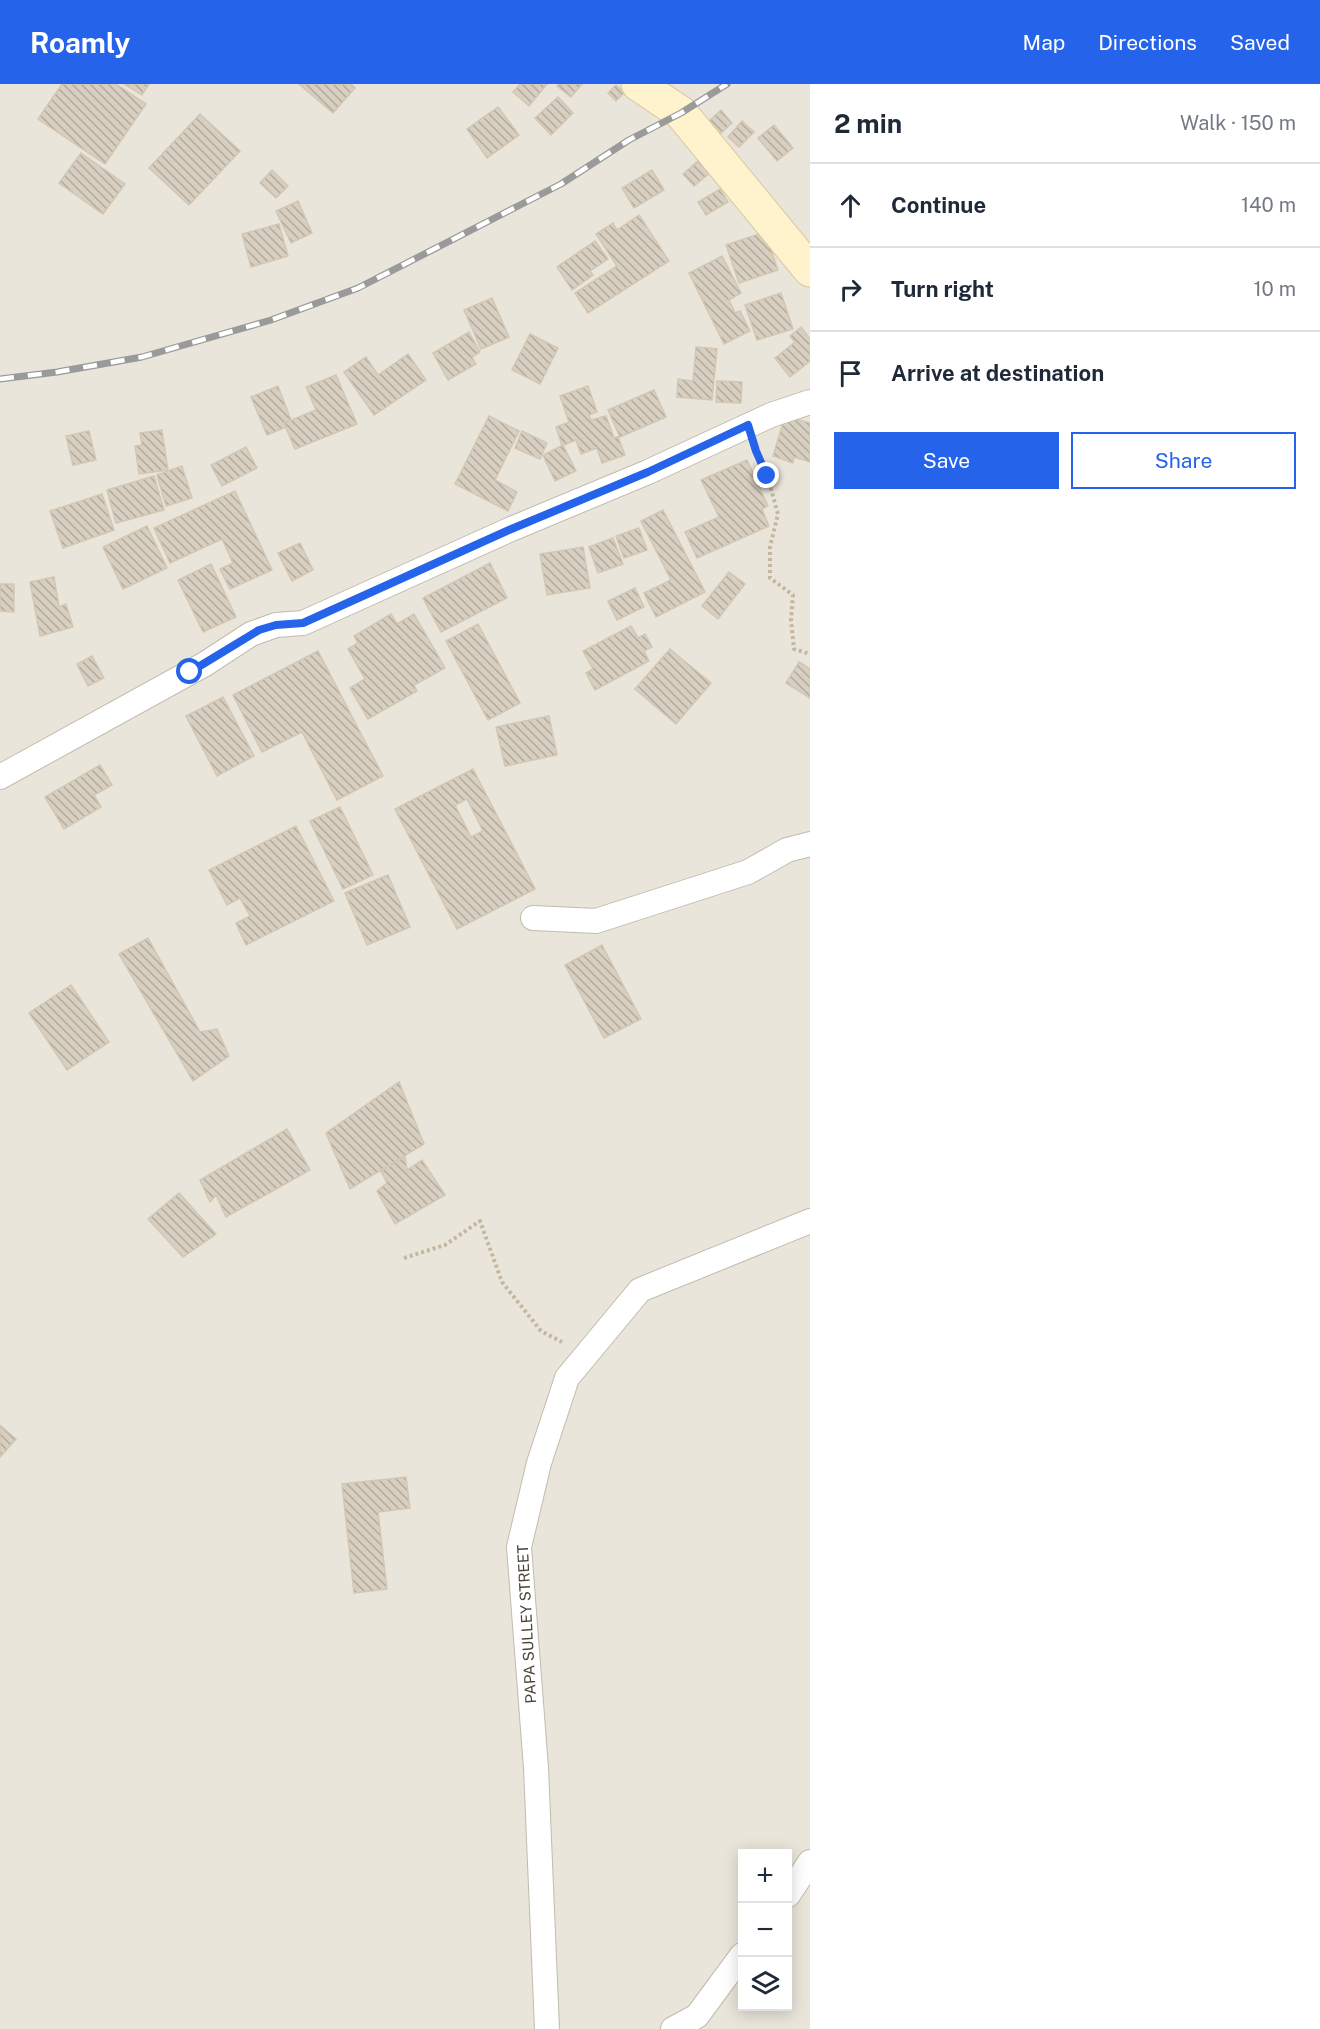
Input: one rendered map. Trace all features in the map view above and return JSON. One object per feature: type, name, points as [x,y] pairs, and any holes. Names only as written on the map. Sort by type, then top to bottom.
[{"type":"street","points":[[638,84],[681,113],[810,270]]},
{"type":"street","points":[[0,777],[205,664],[250,634],[276,625],[303,623],[509,530],[648,472],[748,425],[810,402]]},
{"type":"street","points":[[533,918],[596,921],[748,872],[787,850],[810,844]]},
{"type":"street","name":"PAPA SULLEY STREET","points":[[548,2029],[536,1768],[519,1547],[539,1463],[567,1378],[640,1290],[810,1221]]},
{"type":"street","points":[[792,1889],[810,1862]]},
{"type":"street","points":[[673,2029],[697,2016],[741,1957]]},
{"type":"path","points":[[748,425],[778,514],[770,547],[770,578],[793,595],[791,621],[794,650],[810,654]]},
{"type":"path","points":[[404,1258],[445,1245],[480,1221],[502,1282],[541,1331],[587,1354]]},
{"type":"shaded area","points":[[0,84],[810,84],[810,2029],[0,2029]]},
{"type":"building","points":[[62,84],[116,84],[146,104],[105,164],[38,119]]},
{"type":"building","points":[[124,84],[149,84],[142,95]]},
{"type":"building","points":[[299,84],[351,84],[355,88],[333,113]]},
{"type":"building","points":[[520,84],[547,84],[529,106],[513,92]]},
{"type":"building","points":[[559,84],[582,84],[571,97],[557,86]]},
{"type":"building","points":[[616,85],[624,93],[616,101],[608,93]]},
{"type":"building","points":[[558,97],[573,113],[551,135],[535,118]]},
{"type":"building","points":[[498,107],[519,135],[487,158],[467,129]]},
{"type":"building","points":[[721,110],[732,123],[719,135],[708,122]]},
{"type":"building","points":[[200,114],[240,151],[189,205],[149,168]]},
{"type":"building","points":[[742,121],[754,132],[739,147],[728,137]]},
{"type":"building","points":[[774,125],[793,148],[777,161],[758,138]]},
{"type":"building","points":[[81,153],[125,184],[103,214],[59,183]]},
{"type":"building","points":[[699,160],[710,173],[694,186],[683,174]]},
{"type":"building","points":[[272,170],[288,186],[276,198],[260,183]]},
{"type":"building","points":[[652,170],[664,190],[634,208],[622,188]]},
{"type":"building","points":[[720,189],[728,202],[706,215],[698,202]]},
{"type":"building","points":[[298,201],[312,233],[291,243],[276,211]]},
{"type":"building","points":[[639,215],[669,261],[588,313],[575,293],[617,266],[596,234],[613,223],[617,230]]},
{"type":"building","points":[[279,224],[288,256],[251,267],[242,234]]},
{"type":"building","points":[[765,232],[778,270],[739,283],[726,245]]},
{"type":"building","points":[[595,241],[608,259],[590,271],[593,275],[572,290],[557,267]]},
{"type":"building","points":[[722,256],[741,293],[729,300],[735,313],[740,311],[750,331],[724,344],[689,273]]},
{"type":"building","points":[[781,293],[793,329],[757,340],[745,305]]},
{"type":"building","points":[[492,298],[509,337],[481,349],[464,310]]},
{"type":"building","points":[[801,327],[810,339],[810,361],[790,377],[775,358],[795,342],[790,336]]},
{"type":"building","points":[[469,332],[480,352],[472,357],[476,364],[448,380],[433,353]]},
{"type":"building","points":[[530,334],[558,348],[540,384],[512,370]]},
{"type":"building","points":[[696,347],[717,349],[712,400],[677,397],[678,379],[693,381]]},
{"type":"building","points":[[408,354],[426,380],[374,415],[344,372],[366,357],[378,375]]},
{"type":"building","points":[[336,375],[357,424],[295,449],[284,423],[316,410],[306,387]]},
{"type":"building","points":[[717,381],[742,382],[741,403],[716,402]]},
{"type":"building","points":[[278,386],[291,420],[284,423],[286,427],[267,435],[251,397]]},
{"type":"building","points":[[588,386],[597,412],[589,415],[591,420],[606,416],[614,438],[618,437],[625,455],[602,463],[597,448],[581,454],[576,440],[562,446],[556,427],[569,422],[560,396]]},
{"type":"building","points":[[654,390],[666,417],[620,437],[608,410]]},
{"type":"building","points":[[489,416],[519,431],[495,480],[517,492],[508,511],[455,484]]},
{"type":"building","points":[[785,416],[810,423],[810,462],[794,457],[793,463],[773,456]]},
{"type":"building","points":[[162,430],[168,470],[139,474],[135,446],[142,445],[140,433]]},
{"type":"building","points":[[89,431],[96,460],[73,465],[66,436]]},
{"type":"building","points":[[522,431],[547,443],[540,459],[515,448]]},
{"type":"building","points":[[563,445],[576,471],[555,481],[543,455]]},
{"type":"building","points":[[246,447],[257,468],[222,486],[211,465]]},
{"type":"building","points":[[747,460],[768,506],[762,509],[769,526],[697,558],[685,532],[719,517],[701,480]]},
{"type":"building","points":[[182,466],[192,498],[166,506],[157,475]]},
{"type":"building","points":[[154,476],[164,510],[116,523],[107,490]]},
{"type":"building","points":[[235,491],[272,570],[230,589],[220,569],[233,563],[222,539],[170,563],[154,528]]},
{"type":"building","points":[[102,494],[114,530],[63,548],[50,511]]},
{"type":"building","points":[[663,510],[705,592],[656,617],[644,593],[671,580],[641,521]]},
{"type":"building","points":[[147,526],[167,568],[123,589],[103,547]]},
{"type":"building","points":[[639,528],[647,550],[624,558],[616,536]]},
{"type":"building","points":[[613,538],[623,564],[598,573],[589,547]]},
{"type":"building","points":[[300,543],[313,570],[292,581],[278,553]]},
{"type":"building","points":[[583,547],[590,588],[547,595],[540,554]]},
{"type":"building","points":[[490,563],[507,598],[441,632],[423,598]]},
{"type":"building","points":[[211,564],[236,617],[203,632],[178,580]]},
{"type":"building","points":[[729,572],[745,584],[718,619],[702,606]]},
{"type":"building","points":[[54,577],[59,607],[66,604],[73,627],[40,636],[30,582]]},
{"type":"building","points":[[0,584],[14,584],[14,612],[0,611]]},
{"type":"building","points":[[635,588],[644,607],[617,620],[608,601]]},
{"type":"building","points":[[391,614],[397,624],[414,614],[445,668],[414,685],[417,691],[368,719],[350,688],[365,679],[348,649],[358,643],[354,636]]},
{"type":"building","points":[[478,624],[520,703],[488,720],[446,641]]},
{"type":"building","points":[[631,626],[638,638],[645,634],[652,647],[644,651],[649,661],[595,690],[586,673],[593,669],[583,651]]},
{"type":"building","points":[[670,649],[711,683],[676,724],[635,689]]},
{"type":"building","points":[[318,651],[383,776],[337,800],[302,732],[262,752],[233,695]]},
{"type":"building","points":[[92,656],[104,678],[88,686],[77,664]]},
{"type":"building","points":[[799,662],[810,669],[810,698],[786,683]]},
{"type":"building","points":[[223,697],[254,756],[217,776],[186,716]]},
{"type":"building","points":[[549,716],[557,755],[505,766],[496,727]]},
{"type":"building","points":[[100,765],[112,785],[94,795],[101,807],[64,829],[45,797]]},
{"type":"building","points":[[473,769],[535,889],[457,929],[395,809]],"holes":[[[467,799],[483,831],[471,837],[455,805]]]},
{"type":"building","points":[[340,807],[373,875],[343,889],[310,821]]},
{"type":"building","points":[[296,826],[334,901],[246,945],[236,923],[250,916],[240,898],[227,905],[209,870]]},
{"type":"building","points":[[388,875],[410,927],[367,945],[345,893]]},
{"type":"building","points":[[148,938],[200,1032],[217,1029],[229,1056],[193,1081],[119,954]]},
{"type":"building","points":[[602,945],[641,1019],[604,1038],[565,965]]},
{"type":"building","points":[[71,985],[109,1042],[67,1070],[29,1013]]},
{"type":"building","points":[[399,1082],[424,1144],[350,1189],[326,1133]]},
{"type":"building","points":[[287,1129],[310,1170],[226,1217],[216,1195],[210,1202],[200,1180]]},
{"type":"building","points":[[405,1156],[407,1170],[422,1160],[445,1195],[395,1224],[377,1191],[387,1183],[381,1171]]},
{"type":"building","points":[[179,1193],[216,1234],[183,1257],[148,1219]]},
{"type":"building","points":[[0,1425],[16,1439],[0,1457]]},
{"type":"building","points":[[406,1477],[410,1508],[378,1512],[387,1589],[354,1593],[342,1484]]},
{"type":"railway","points":[[0,379],[57,372],[142,357],[271,320],[358,288],[561,184],[629,140],[681,113],[727,84]]},
{"type":"route","points":[[190,672],[259,630],[276,625],[303,623],[509,530],[648,472],[748,425],[767,476]]}]
